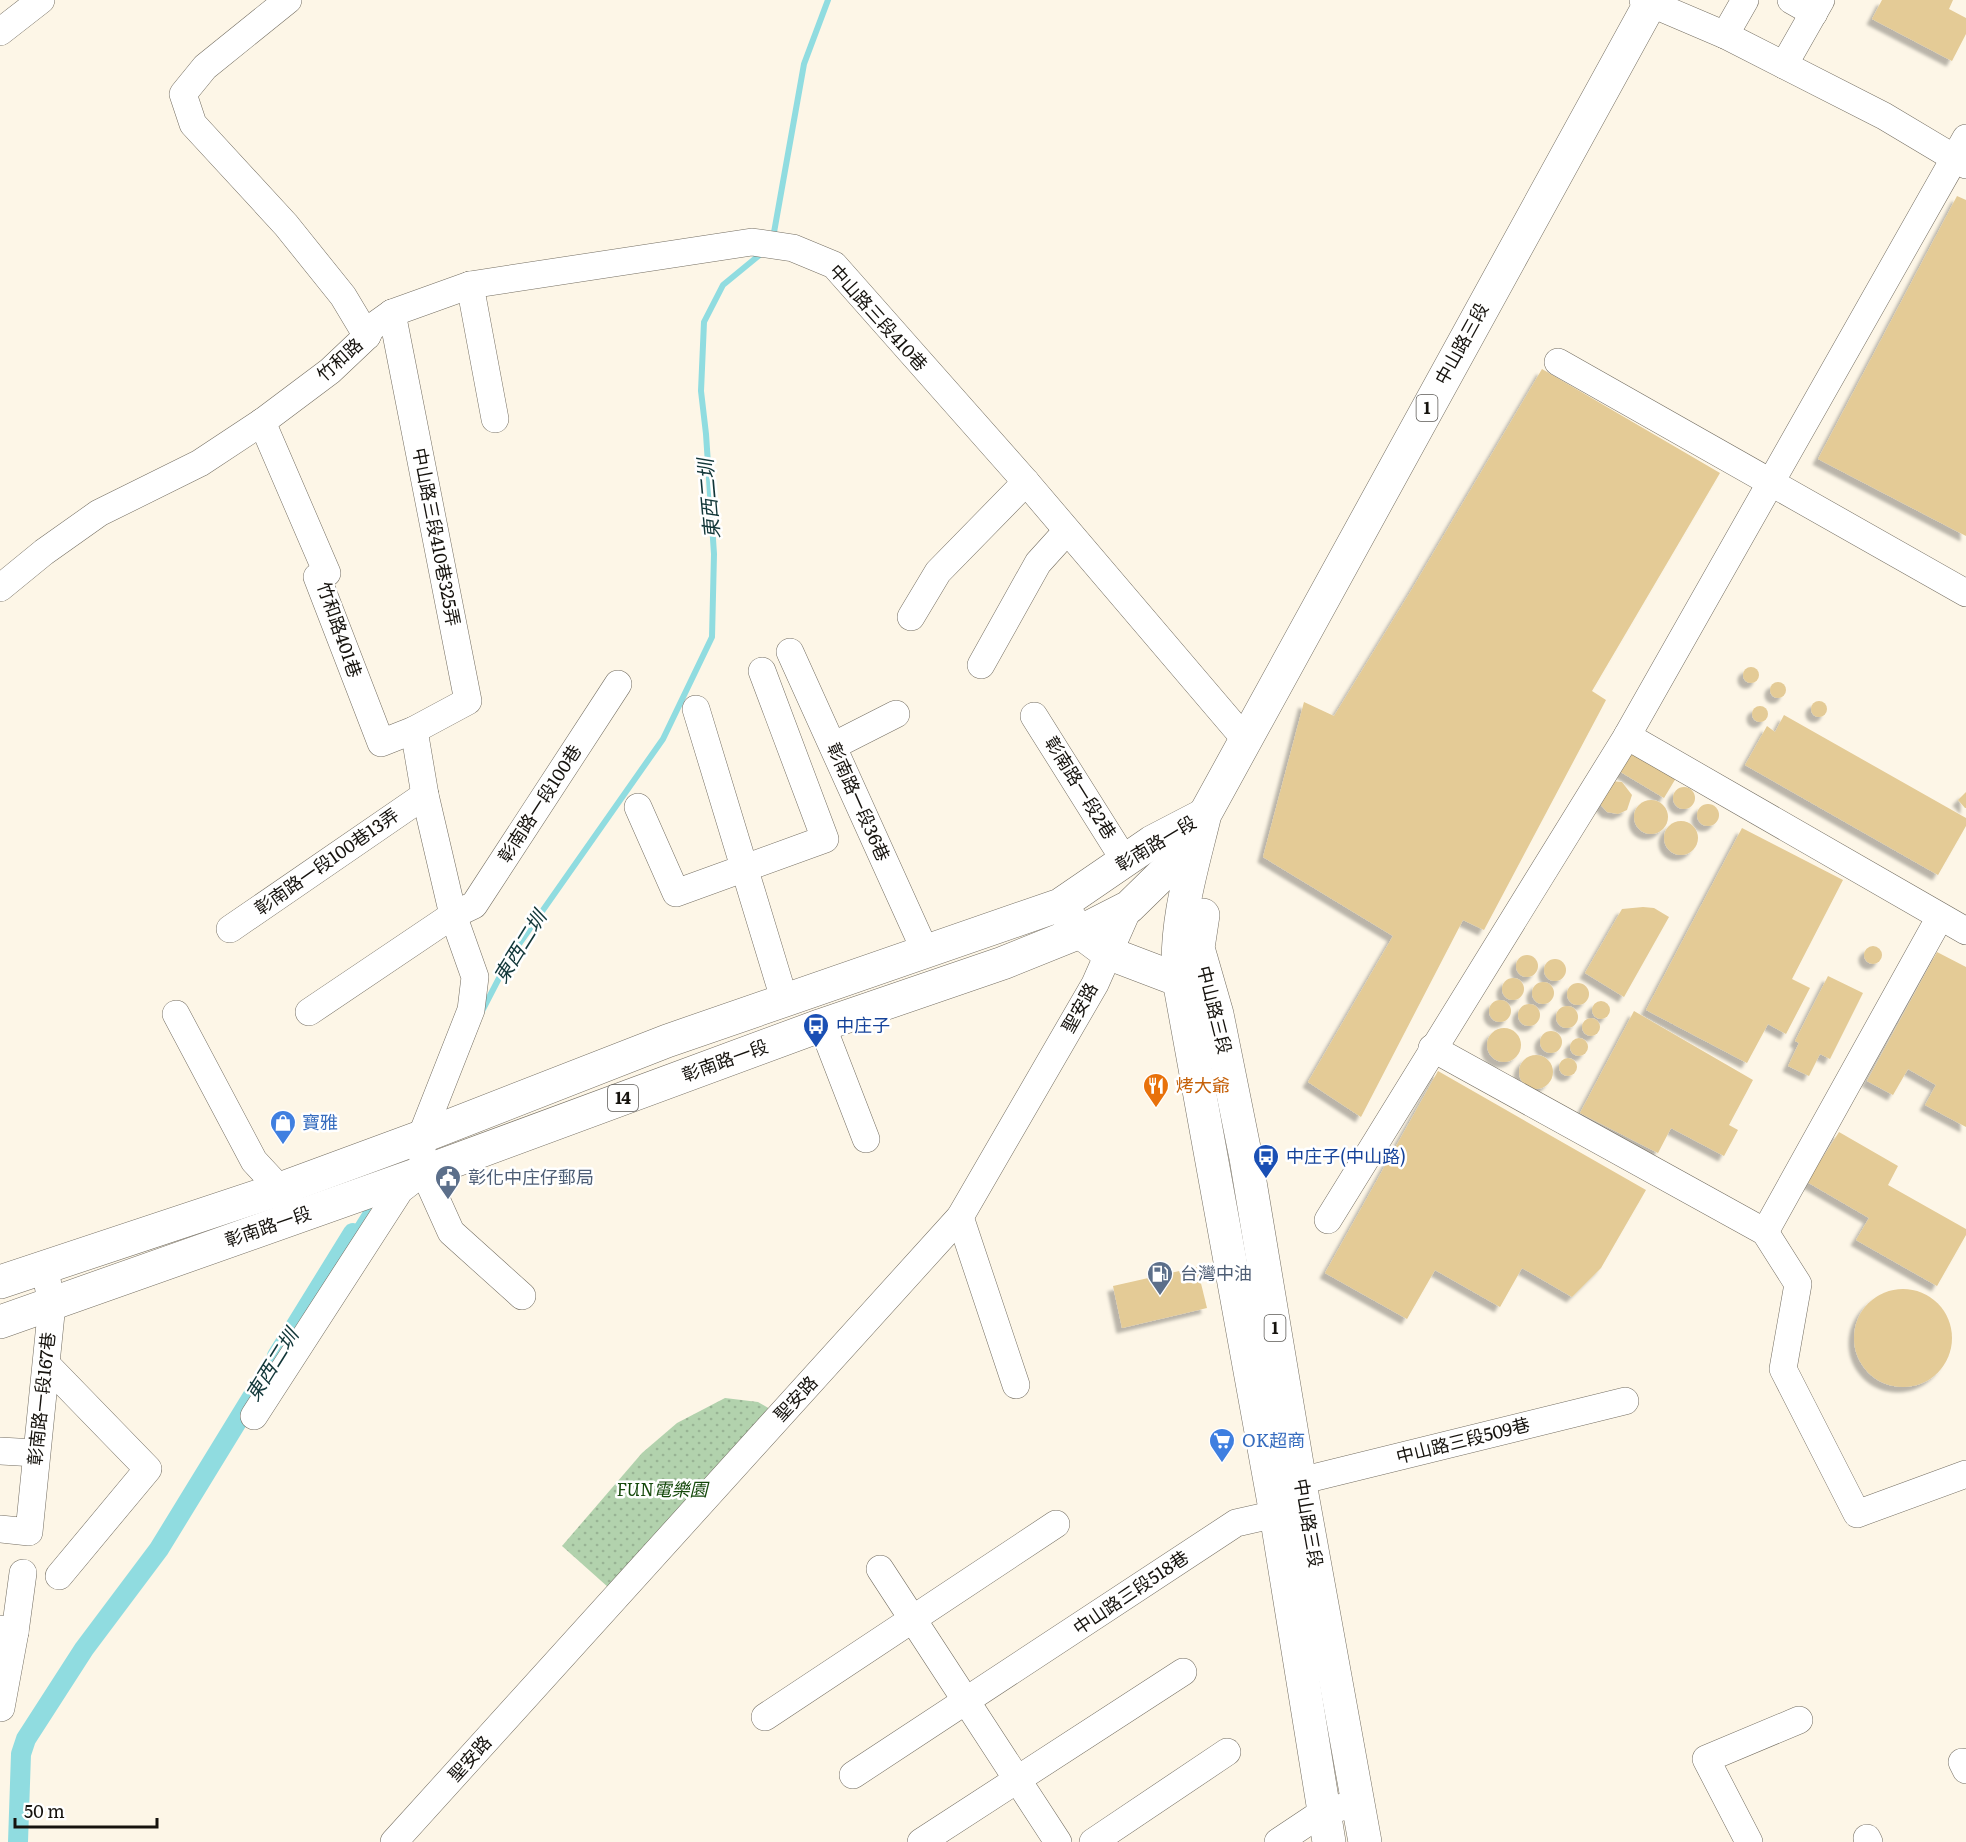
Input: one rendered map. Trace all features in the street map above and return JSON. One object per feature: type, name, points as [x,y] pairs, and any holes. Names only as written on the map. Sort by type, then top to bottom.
[{"type":"main road","name":"中山路三段","points":[[1365,1842],[1293,1498],[1190,964],[1189,884],[1206,814],[1648,1]]},
{"type":"main road","name":"彰南路一段","points":[[0,1282],[280,1189],[422,1137],[667,1041],[1060,905],[1152,842],[1206,814]]},
{"type":"main road","name":"彰南路一段","points":[[0,1322],[424,1172],[822,1025],[1108,929],[1175,861],[1206,814]]},
{"type":"main road","points":[[1060,905],[1108,929],[1190,964]]},
{"type":"main road","name":"中山路三段","points":[[1293,1498],[1326,1827]]},
{"type":"street","points":[[0,32],[41,0]]},
{"type":"street","name":"竹和路","points":[[0,588],[44,552],[99,513],[200,463],[262,422],[330,371],[367,336],[343,296],[286,225],[194,124],[183,94],[205,67],[288,0]]},
{"type":"street","points":[[1725,35],[1745,0]]},
{"type":"street","points":[[1784,65],[1818,7],[1791,0]]},
{"type":"street","points":[[1328,1220],[1432,1048],[1627,736],[1962,154],[1725,35],[1648,1]]},
{"type":"street","name":"中山路三段410巷","points":[[367,336],[371,328],[392,313],[470,285],[752,242],[793,248],[834,265],[1026,482],[1066,532],[1245,739]]},
{"type":"street","points":[[470,285],[495,419]]},
{"type":"street","name":"中山路三段410巷325弄","points":[[392,313],[468,701],[414,729]]},
{"type":"street","points":[[1558,362],[1966,593]]},
{"type":"street","name":"竹和路401巷","points":[[262,422],[327,573],[317,577],[381,743],[414,729]]},
{"type":"street","points":[[911,617],[938,572],[1026,482]]},
{"type":"street","points":[[981,664],[1038,563],[1066,532]]},
{"type":"street","name":"彰南路一段36巷","points":[[790,652],[926,953]]},
{"type":"street","points":[[638,807],[676,892],[825,839],[762,671]]},
{"type":"street","name":"彰南路一段100巷","points":[[309,1012],[453,915],[474,905],[618,684]]},
{"type":"street","points":[[696,710],[785,1002]]},
{"type":"street","points":[[832,746],[896,714]]},
{"type":"street","name":"彰南路一段2巷","points":[[1034,716],[1125,861]]},
{"type":"street","points":[[414,729],[425,795],[453,915],[475,977],[471,1010],[422,1137],[424,1172],[450,1232],[522,1296]]},
{"type":"street","points":[[1627,736],[1966,931]]},
{"type":"street","name":"彰南路一段100巷13弄","points":[[230,929],[425,795]]},
{"type":"street","points":[[1765,1232],[1940,917]]},
{"type":"street","name":"聖安路","points":[[394,1842],[960,1217],[1095,984],[1108,929]]},
{"type":"street","points":[[176,1014],[254,1161],[280,1189],[297,1217]]},
{"type":"street","points":[[822,1025],[866,1139]]},
{"type":"street","points":[[1432,1048],[1765,1232],[1798,1284],[1783,1369],[1857,1514],[1966,1474]]},
{"type":"street","points":[[254,1416],[400,1190],[424,1172]]},
{"type":"street","points":[[960,1217],[1016,1385]]},
{"type":"street","name":"彰南路一段167巷","points":[[0,1529],[29,1532],[52,1304],[44,1266]]},
{"type":"street","points":[[47,1365],[148,1469],[59,1576]]},
{"type":"street","name":"中山路三段509巷","points":[[1293,1498],[1625,1401]]},
{"type":"street","points":[[0,1450],[36,1453]]},
{"type":"street","name":"中山路三段518巷","points":[[853,1775],[966,1703],[1236,1523],[1293,1498]]},
{"type":"street","points":[[765,1717],[1056,1524]]},
{"type":"street","points":[[880,1569],[911,1620],[1058,1842]]},
{"type":"street","points":[[1,1708],[8,1630],[23,1573]]},
{"type":"street","points":[[921,1842],[1183,1672]]},
{"type":"street","points":[[1749,1842],[1706,1759],[1799,1720]]},
{"type":"street","points":[[1093,1842],[1227,1752]]},
{"type":"street","points":[[1278,1842],[1326,1827],[1358,1803]]},
{"type":"green space","name":"FUN電樂園","points":[[725,1398],[758,1402],[780,1415],[618,1596],[562,1546],[642,1453],[677,1423]]},
{"type":"building","points":[[1882,0],[1953,0],[1949,9],[1966,18],[1966,34],[1952,61],[1872,19]]},
{"type":"building","points":[[1957,196],[1966,200],[1966,536],[1818,459]]},
{"type":"building","points":[[1542,369],[1720,473],[1592,691],[1606,700],[1484,930],[1463,920],[1361,1117],[1308,1082],[1393,936],[1263,857],[1304,702],[1334,716]]},
{"type":"building","points":[[1751,667],[1757,669],[1759,675],[1757,681],[1751,683],[1745,681],[1743,675],[1745,669]]},
{"type":"building","points":[[1778,682],[1784,684],[1786,690],[1784,696],[1778,698],[1772,696],[1770,690],[1772,684]]},
{"type":"building","points":[[1819,701],[1825,703],[1827,709],[1825,715],[1819,717],[1813,715],[1811,709],[1813,703]]},
{"type":"building","points":[[1760,706],[1766,708],[1768,714],[1766,720],[1760,722],[1754,720],[1752,714],[1754,708]]},
{"type":"building","points":[[1784,715],[1966,818],[1966,826],[1938,875],[1745,765],[1767,726],[1775,732]]},
{"type":"building","points":[[1631,752],[1676,778],[1664,798],[1619,771]]},
{"type":"building","points":[[1611,781],[1622,782],[1632,795],[1627,810],[1618,814],[1607,812],[1600,804]]},
{"type":"building","points":[[1684,787],[1692,790],[1695,798],[1692,806],[1684,809],[1676,806],[1673,798],[1676,790]]},
{"type":"building","points":[[1966,792],[1966,808],[1965,808],[1958,800]]},
{"type":"building","points":[[1651,800],[1663,805],[1668,817],[1663,829],[1651,834],[1639,829],[1634,817],[1639,805]]},
{"type":"building","points":[[1708,804],[1716,807],[1719,815],[1716,823],[1708,826],[1700,823],[1697,815],[1700,807]]},
{"type":"building","points":[[1681,821],[1693,826],[1698,838],[1693,850],[1681,855],[1669,850],[1664,838],[1669,826]]},
{"type":"building","points":[[1742,828],[1843,880],[1792,979],[1810,988],[1786,1034],[1768,1024],[1747,1063],[1646,1010]]},
{"type":"building","points":[[1654,908],[1669,917],[1624,997],[1585,973],[1622,909]]},
{"type":"building","points":[[1869,946],[1877,946],[1882,951],[1880,962],[1869,964],[1864,959],[1864,951]]},
{"type":"building","points":[[1937,952],[1966,967],[1966,1127],[1925,1105],[1936,1085],[1908,1069],[1893,1095],[1867,1081]]},
{"type":"building","points":[[1527,955],[1535,958],[1538,966],[1535,974],[1527,977],[1519,974],[1516,966],[1519,958]]},
{"type":"building","points":[[1555,959],[1563,962],[1566,970],[1563,978],[1555,981],[1547,978],[1544,970],[1547,962]]},
{"type":"building","points":[[1828,976],[1863,993],[1830,1059],[1820,1054],[1809,1076],[1788,1066],[1799,1043],[1795,1041]]},
{"type":"building","points":[[1513,978],[1521,981],[1524,989],[1521,997],[1513,1000],[1505,997],[1502,989],[1505,981]]},
{"type":"building","points":[[1543,982],[1551,985],[1554,993],[1551,1001],[1543,1004],[1535,1001],[1532,993],[1535,985]]},
{"type":"building","points":[[1578,983],[1586,986],[1589,994],[1586,1002],[1578,1005],[1570,1002],[1567,994],[1570,986]]},
{"type":"building","points":[[1500,1000],[1508,1003],[1511,1011],[1508,1019],[1500,1022],[1492,1019],[1489,1011],[1492,1003]]},
{"type":"building","points":[[1597,1001],[1605,1001],[1610,1006],[1608,1017],[1597,1019],[1592,1014],[1592,1006]]},
{"type":"building","points":[[1529,1004],[1537,1007],[1540,1015],[1537,1023],[1529,1026],[1521,1023],[1518,1015],[1521,1007]]},
{"type":"building","points":[[1567,1006],[1575,1009],[1578,1017],[1575,1025],[1567,1028],[1559,1025],[1556,1017],[1559,1009]]},
{"type":"building","points":[[1634,1011],[1753,1080],[1729,1125],[1738,1130],[1724,1156],[1671,1128],[1658,1153],[1580,1113]]},
{"type":"building","points":[[1587,1018],[1595,1018],[1600,1023],[1598,1034],[1587,1036],[1582,1031],[1582,1023]]},
{"type":"building","points":[[1504,1028],[1516,1033],[1521,1045],[1516,1057],[1504,1062],[1492,1057],[1487,1045],[1492,1033]]},
{"type":"building","points":[[1551,1031],[1559,1034],[1562,1042],[1559,1050],[1551,1053],[1543,1050],[1540,1042],[1543,1034]]},
{"type":"building","points":[[1575,1038],[1583,1038],[1588,1043],[1586,1054],[1575,1056],[1570,1051],[1570,1043]]},
{"type":"building","points":[[1536,1055],[1548,1060],[1553,1072],[1548,1084],[1536,1089],[1524,1084],[1519,1072],[1524,1060]]},
{"type":"building","points":[[1564,1058],[1572,1058],[1577,1063],[1575,1074],[1564,1076],[1559,1071],[1559,1063]]},
{"type":"building","points":[[1438,1071],[1646,1190],[1601,1268],[1572,1297],[1522,1268],[1500,1307],[1435,1270],[1407,1319],[1325,1273]]},
{"type":"building","points":[[1839,1132],[1898,1166],[1888,1185],[1966,1229],[1966,1235],[1937,1286],[1856,1240],[1869,1218],[1807,1182]]},
{"type":"building","name":"台灣中油","points":[[1197,1267],[1207,1308],[1122,1328],[1113,1286]]},
{"type":"building","points":[[1903,1289],[1922,1293],[1938,1303],[1948,1319],[1952,1338],[1948,1357],[1938,1373],[1922,1383],[1903,1387],[1884,1383],[1868,1373],[1858,1357],[1854,1338],[1858,1319],[1868,1303],[1884,1293]]},
{"type":"waterway","name":"東西二圳","points":[[773,238],[804,64],[828,0]]},
{"type":"waterway","name":"東西二圳","points":[[482,1011],[510,957],[663,739],[712,637],[714,554],[701,391],[704,322],[723,285],[762,253]]},
{"type":"waterway","name":"東西二圳","points":[[353,1233],[371,1204]]},
{"type":"waterway","name":"東西二圳","points":[[277,1356],[353,1233]]},
{"type":"waterway","name":"東西二圳","points":[[18,1842],[21,1754],[26,1739],[84,1649],[159,1549],[254,1394]]},
{"type":"place","name":"中庄子","points":[[816,1049]]},
{"type":"place","name":"烤大爺","points":[[1156,1109]]},
{"type":"place","name":"寶雅","points":[[283,1146]]},
{"type":"place","name":"中庄子(中山路)","points":[[1266,1180]]},
{"type":"place","name":"彰化中庄仔郵局","points":[[448,1201]]},
{"type":"place","name":"台灣中油","points":[[1160,1297]]},
{"type":"place","name":"OK超商","points":[[1222,1464]]}]
